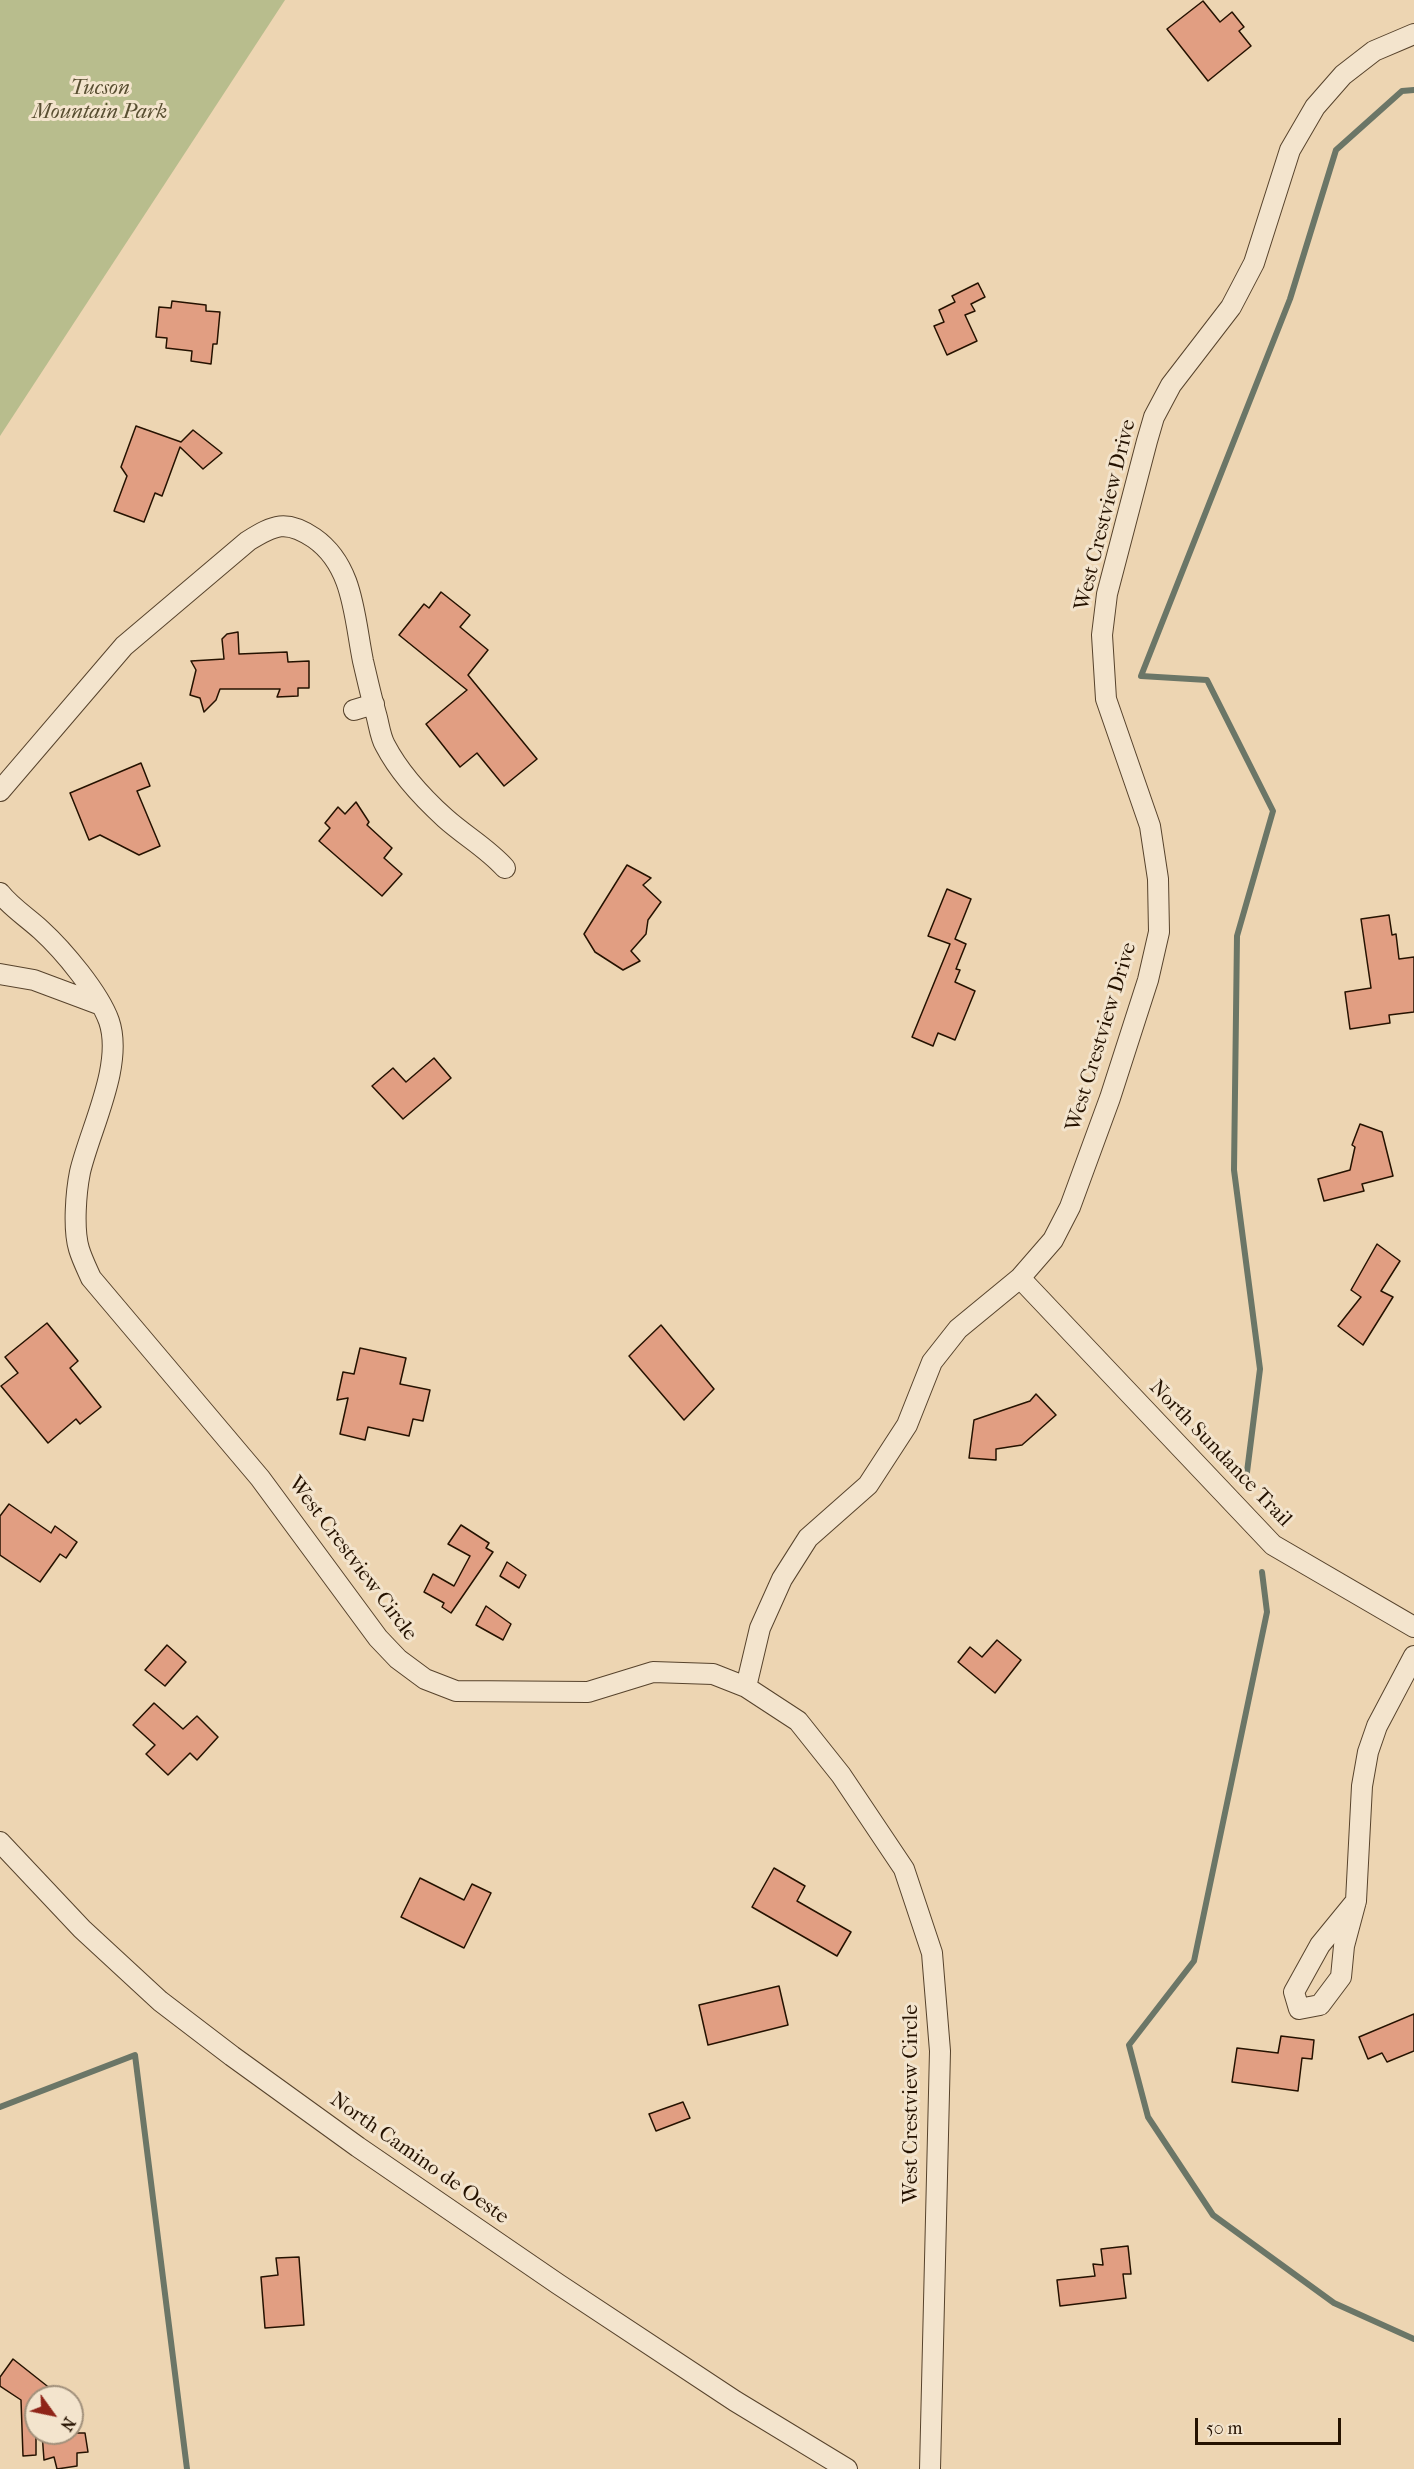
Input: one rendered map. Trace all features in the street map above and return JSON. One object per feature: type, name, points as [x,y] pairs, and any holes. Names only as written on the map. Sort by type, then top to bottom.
[{"type":"street","name":"West Crestview Drive","points":[[746,1687],[760,1628],[782,1579],[808,1538],[868,1485],[908,1425],[932,1362],[958,1329],[1020,1278],[1053,1240],[1079,1186],[1141,1002],[1159,932],[1158,879],[1150,826],[1106,699],[1102,635],[1107,594],[1147,441],[1154,417],[1171,385],[1231,307],[1254,263],[1290,150],[1315,107],[1343,75],[1374,51],[1414,34]]},
{"type":"street","points":[[0,791],[124,646],[248,541],[282,524],[301,529],[320,542],[340,565],[353,600],[363,660],[384,743],[410,781],[446,819],[491,852],[505,868]]},
{"type":"street","points":[[354,710],[374,704]]},
{"type":"street","name":"West Crestview Circle","points":[[1,895],[64,954],[101,1005],[109,1023],[112,1050],[106,1089],[80,1172],[76,1197],[78,1247],[91,1278],[260,1478],[378,1638],[398,1659],[425,1679],[456,1691],[588,1692],[653,1672],[712,1674],[746,1687],[798,1721],[841,1774],[904,1869],[932,1953],[940,2051],[930,2469]]},
{"type":"street","points":[[0,974],[34,980],[101,1005]]},
{"type":"street","name":"North Sundance Trail","points":[[1020,1278],[1273,1545],[1414,1627]]},
{"type":"street","points":[[1356,1902],[1320,1945],[1294,1992],[1299,2010],[1320,2005],[1341,1977],[1344,1947],[1356,1902],[1362,1786],[1368,1752],[1377,1726],[1414,1656]]},
{"type":"street","name":"North Camino de Oeste","points":[[0,1842],[82,1929],[142,1985],[232,2056],[358,2147],[558,2284],[735,2401],[847,2469]]},
{"type":"green space","name":"Tucson Mountain Park","points":[[0,0],[285,0],[0,436]]},
{"type":"building","points":[[1203,1],[1220,22],[1232,12],[1244,27],[1239,31],[1251,46],[1208,81],[1167,29]]},
{"type":"building","points":[[978,283],[985,297],[971,304],[975,311],[965,315],[977,341],[947,355],[934,326],[944,322],[939,310],[955,302],[952,296]]},
{"type":"building","points":[[172,301],[206,305],[206,311],[220,312],[217,344],[213,344],[211,364],[191,361],[192,351],[166,348],[167,338],[156,337],[159,307],[171,308]]},
{"type":"building","points":[[136,426],[181,442],[193,430],[222,453],[203,469],[180,447],[162,496],[155,493],[144,522],[114,511],[127,476],[121,467]]},
{"type":"building","points":[[441,592],[470,615],[460,627],[488,650],[468,675],[537,759],[504,786],[477,753],[460,767],[426,724],[467,690],[399,635],[424,604],[429,608]]},
{"type":"building","points":[[238,632],[239,654],[287,652],[288,662],[309,661],[309,688],[298,688],[298,696],[277,697],[280,689],[220,689],[216,700],[204,712],[200,698],[190,695],[196,670],[191,661],[224,659],[222,639],[227,634]]},
{"type":"building","points":[[141,763],[150,786],[137,791],[160,846],[139,855],[100,835],[89,840],[70,793]]},
{"type":"building","points":[[356,802],[369,822],[367,825],[392,848],[384,858],[402,874],[382,896],[319,841],[330,828],[325,823],[338,807],[345,814]]},
{"type":"building","points":[[627,865],[651,878],[643,885],[661,902],[648,920],[646,934],[631,951],[640,961],[623,970],[595,952],[584,934]]},
{"type":"building","points":[[947,889],[971,899],[955,939],[966,944],[956,969],[960,970],[955,982],[975,991],[955,1040],[938,1033],[933,1046],[912,1037],[950,944],[928,936]]},
{"type":"building","points":[[1389,915],[1392,935],[1396,934],[1399,959],[1414,957],[1414,1012],[1389,1015],[1390,1023],[1350,1029],[1345,992],[1371,988],[1361,919]]},
{"type":"building","points":[[434,1058],[451,1078],[403,1119],[372,1086],[393,1068],[406,1082]]},
{"type":"building","points":[[1360,1124],[1382,1132],[1393,1176],[1362,1184],[1364,1191],[1324,1201],[1318,1179],[1350,1170],[1355,1147],[1352,1145]]},
{"type":"building","points":[[1377,1244],[1400,1261],[1381,1291],[1393,1297],[1363,1345],[1338,1326],[1361,1297],[1351,1290]]},
{"type":"building","points":[[47,1323],[78,1361],[70,1368],[101,1407],[80,1424],[76,1419],[48,1443],[1,1386],[18,1373],[5,1357]]},
{"type":"building","points":[[661,1325],[714,1389],[684,1420],[629,1356]]},
{"type":"building","points":[[360,1348],[406,1358],[400,1384],[430,1390],[423,1421],[413,1419],[409,1436],[368,1427],[365,1440],[340,1434],[348,1398],[337,1400],[343,1372],[354,1374]]},
{"type":"building","points":[[1036,1394],[1056,1415],[1022,1445],[996,1449],[996,1460],[969,1458],[974,1420],[1030,1401]]},
{"type":"building","points":[[9,1504],[51,1533],[55,1526],[77,1542],[66,1558],[60,1554],[40,1582],[0,1555],[0,1516]]},
{"type":"building","points":[[461,1525],[489,1543],[486,1548],[493,1552],[451,1613],[442,1607],[444,1603],[424,1592],[433,1574],[454,1586],[470,1556],[448,1544]]},
{"type":"building","points":[[507,1562],[526,1575],[519,1588],[500,1576]]},
{"type":"building","points":[[486,1606],[511,1624],[503,1640],[476,1625]]},
{"type":"building","points":[[997,1640],[1021,1660],[995,1693],[958,1662],[970,1647],[982,1657]]},
{"type":"building","points":[[167,1645],[186,1662],[165,1686],[145,1670]]},
{"type":"building","points":[[154,1703],[183,1729],[197,1716],[218,1737],[197,1760],[190,1753],[168,1775],[146,1754],[155,1745],[133,1725]]},
{"type":"building","points":[[774,1868],[805,1886],[797,1901],[851,1932],[837,1956],[752,1907]]},
{"type":"building","points":[[420,1878],[464,1900],[472,1884],[491,1893],[464,1948],[401,1917]]},
{"type":"building","points":[[779,1986],[788,2025],[708,2045],[699,2005]]},
{"type":"building","points":[[1414,2014],[1414,2051],[1387,2062],[1382,2053],[1368,2059],[1359,2037]]},
{"type":"building","points":[[1281,2036],[1314,2040],[1312,2059],[1302,2058],[1298,2091],[1232,2082],[1237,2048],[1278,2053]]},
{"type":"building","points":[[683,2102],[690,2118],[656,2131],[649,2114]]},
{"type":"building","points":[[1128,2246],[1131,2274],[1123,2274],[1126,2298],[1060,2306],[1057,2280],[1095,2276],[1093,2264],[1103,2265],[1101,2249]]},
{"type":"building","points":[[299,2257],[304,2325],[265,2328],[261,2277],[278,2275],[276,2258]]},
{"type":"building","points":[[13,2359],[46,2385],[24,2385],[24,2445],[36,2445],[36,2455],[23,2456],[21,2400],[0,2386],[0,2377]]},
{"type":"building","points":[[85,2433],[88,2452],[77,2453],[77,2466],[57,2469],[54,2457],[44,2460],[43,2445],[84,2445]]},
{"type":"waterway","points":[[1246,1480],[1260,1369],[1234,1170],[1237,936],[1273,811],[1207,680],[1141,676],[1290,299],[1336,150],[1402,91],[1414,90]]},
{"type":"waterway","points":[[1262,1572],[1267,1612],[1194,1961],[1129,2045],[1148,2117],[1213,2215],[1334,2303],[1414,2339]]},
{"type":"waterway","points":[[0,2107],[135,2055],[187,2469]]}]
